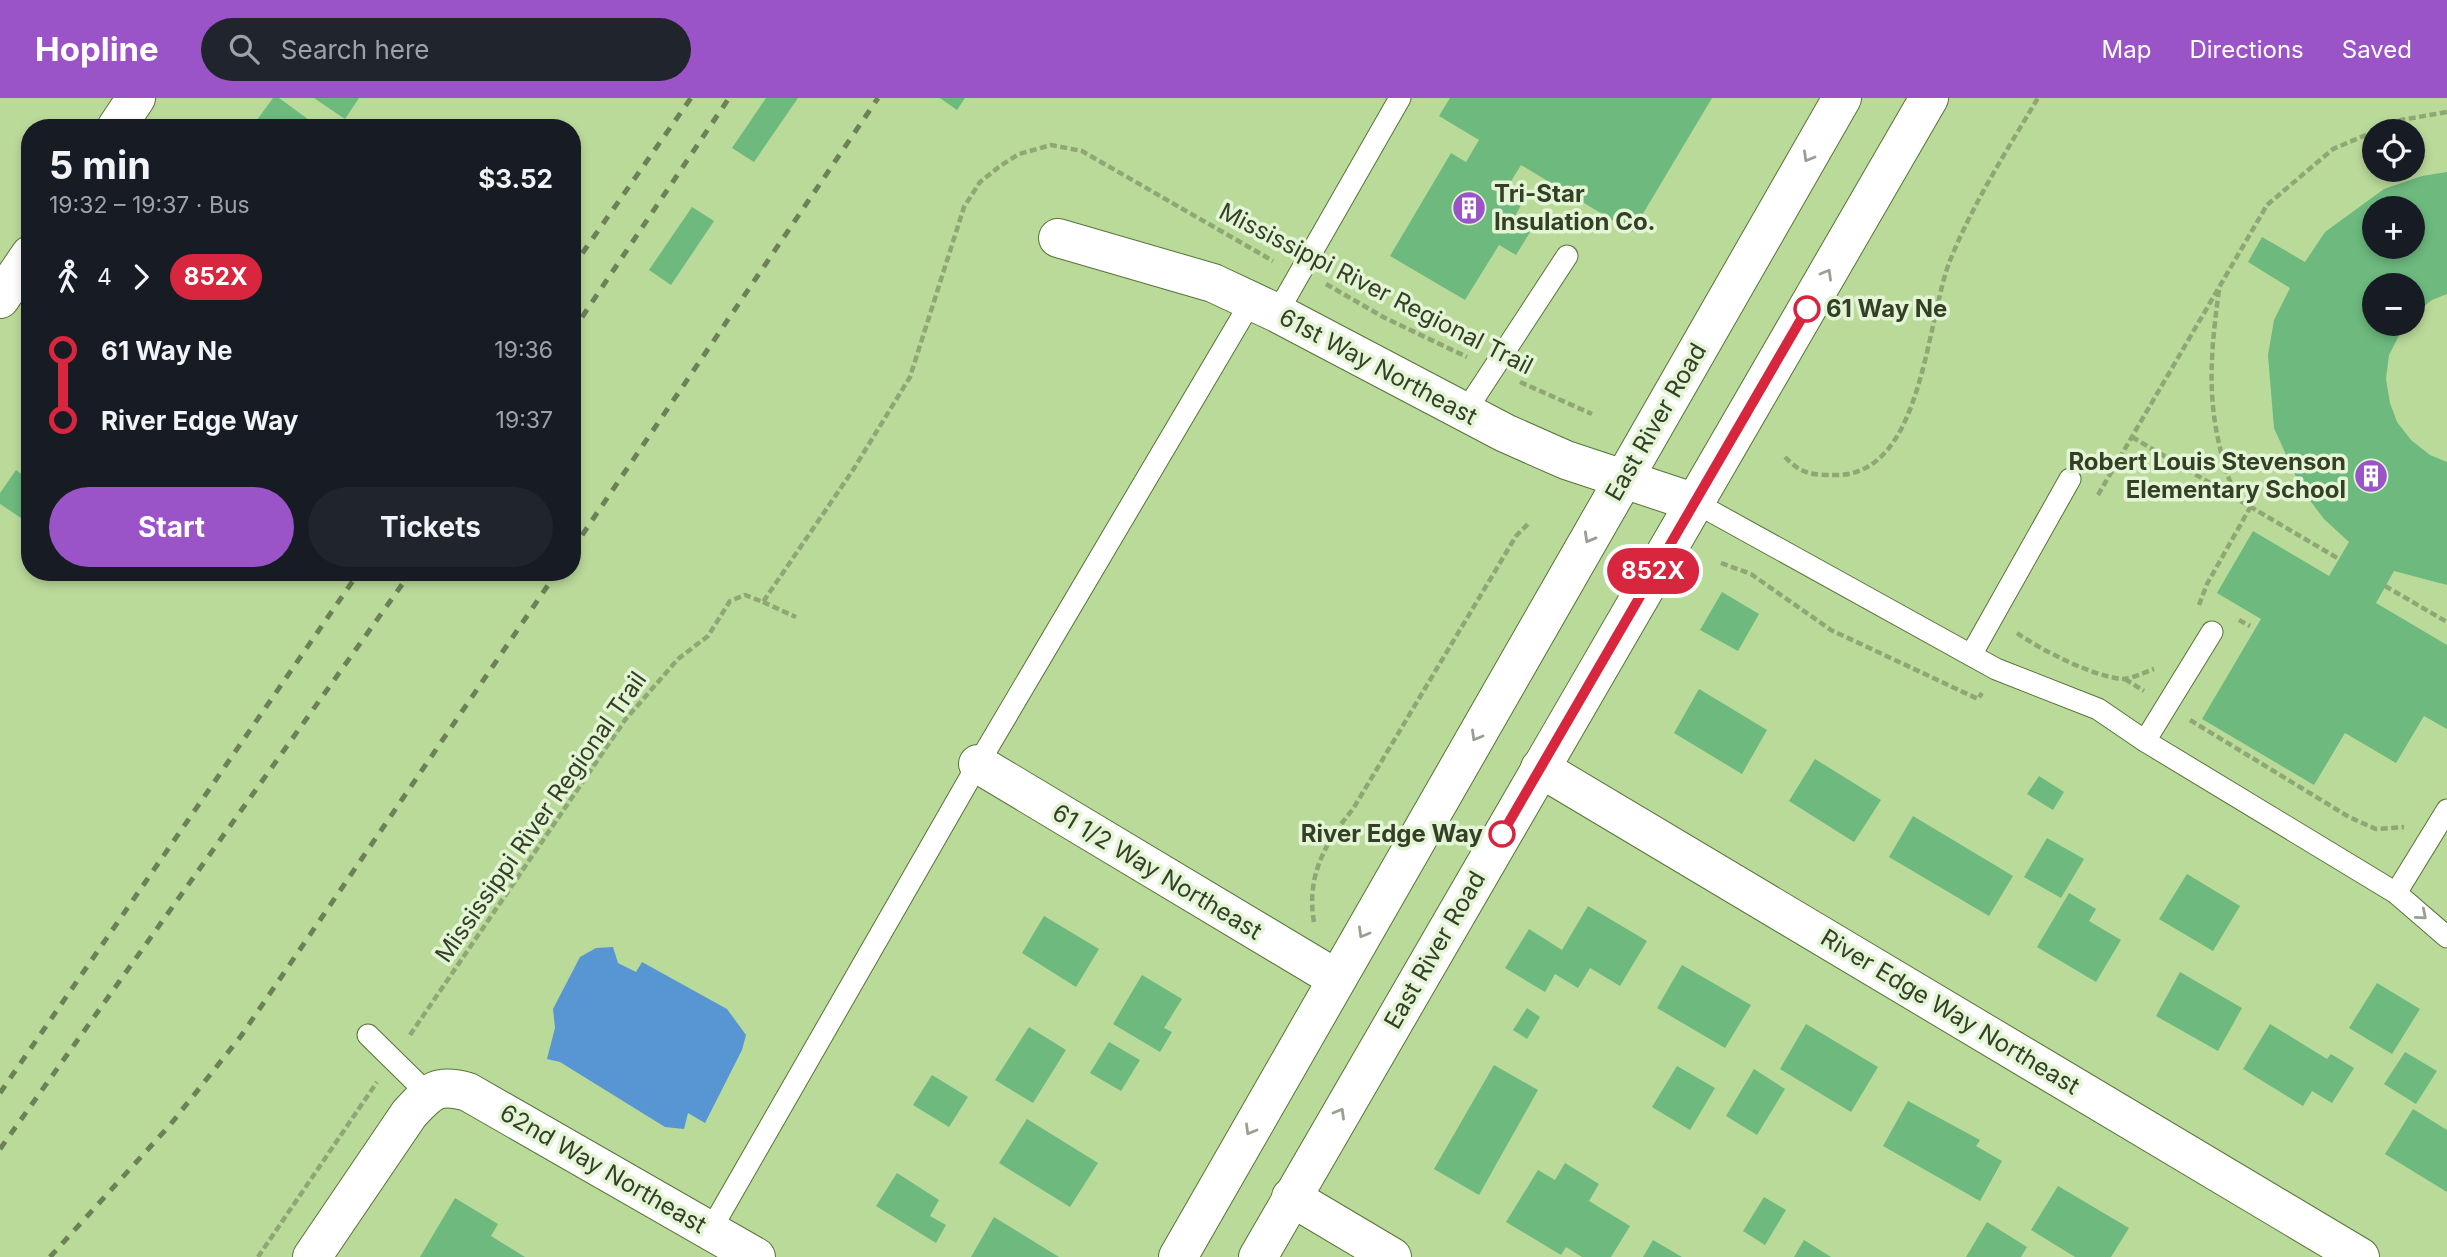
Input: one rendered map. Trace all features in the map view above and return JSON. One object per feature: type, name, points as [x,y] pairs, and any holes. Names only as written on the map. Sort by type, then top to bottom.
[{"type":"street","points":[[122,119],[136,98]]},
{"type":"street","name":"East River Road","points":[[1178,1257],[1842,98]]},
{"type":"street","name":"East River Road","points":[[1258,1257],[1929,98]]},
{"type":"street","name":"61st Way Northeast","points":[[1058,238],[1213,284],[1265,307],[1465,412],[1566,460],[1696,503]]},
{"type":"street","points":[[0,299],[21,268]]},
{"type":"street","name":"61 1/2 Way Northeast","points":[[978,764],[1337,979]]},
{"type":"street","name":"River Edge Way Northeast","points":[[1540,768],[2360,1257]]},
{"type":"street","points":[[312,1257],[409,1114],[438,1090]]},
{"type":"street","name":"62nd Way Northeast","points":[[438,1090],[468,1092],[756,1257]]},
{"type":"street","points":[[1291,1197],[1392,1257]]},
{"type":"lane","points":[[710,1231],[978,764],[1265,307],[1301,269],[1400,98]]},
{"type":"lane","points":[[1465,412],[1567,256]]},
{"type":"lane","points":[[1971,655],[2070,480]]},
{"type":"lane","points":[[1696,503],[1996,668],[2098,709],[2145,741],[2396,893],[2447,937]]},
{"type":"lane","points":[[2145,741],[2212,632]]},
{"type":"lane","points":[[2396,893],[2447,811]]},
{"type":"lane","points":[[2421,853],[2447,840]]},
{"type":"lane","points":[[368,1035],[393,1059],[438,1090]]},
{"type":"path","points":[[1785,457],[1799,471],[1814,476],[1846,475],[1863,470],[1892,445],[1915,398],[1940,288],[1950,260],[2000,161],[2038,98]]},
{"type":"path","points":[[2091,506],[2267,205],[2333,149],[2401,120],[2447,112]]},
{"type":"path","name":"Mississippi River Regional Trail","points":[[258,1257],[584,777],[649,689],[678,659],[708,636],[730,601],[745,595],[763,602],[853,470],[910,377],[964,207],[980,183],[1019,154],[1051,145],[1082,151],[1266,259],[1301,269],[1385,318],[1592,414]]},
{"type":"path","points":[[2220,286],[2211,350],[2212,416],[2218,446],[2236,498]]},
{"type":"path","points":[[2132,437],[2339,559]]},
{"type":"path","points":[[2197,610],[2207,584],[2251,506]]},
{"type":"path","points":[[1337,979],[1313,919],[1317,863],[1325,846],[1353,810],[1516,536],[1529,523]]},
{"type":"path","points":[[1721,563],[1751,574],[1831,630],[1978,699],[2024,621]]},
{"type":"path","points":[[2385,586],[2447,622]]},
{"type":"path","points":[[763,602],[796,617]]},
{"type":"path","points":[[2017,633],[2033,644],[2095,672],[2125,679],[2349,817],[2376,829],[2404,827],[2447,811]]},
{"type":"path","points":[[2125,679],[2166,665]]},
{"type":"water","points":[[613,947],[618,963],[636,972],[642,962],[727,1009],[746,1035],[742,1050],[705,1123],[688,1113],[684,1129],[665,1127],[560,1062],[547,1059],[555,1028],[553,1009],[580,957],[596,948]]},
{"type":"building","points":[[273,98],[279,98],[308,119],[258,119]]},
{"type":"building","points":[[314,98],[359,98],[345,119]]},
{"type":"building","points":[[766,98],[798,98],[754,162],[732,148]]},
{"type":"building","points":[[940,98],[965,98],[957,110]]},
{"type":"building","name":"Tri-Star Insulation Co.","points":[[1450,98],[1712,98],[1632,232],[1521,165],[1507,188],[1525,198],[1514,218],[1532,229],[1516,255],[1499,245],[1465,300],[1390,256],[1451,153],[1466,162],[1479,140],[1439,116]]},
{"type":"building","name":"Robert Louis Stevenson Elementary School","points":[[2447,172],[2447,294],[2425,305],[2425,273],[2362,273],[2362,336],[2399,336],[2389,355],[2386,379],[2397,422],[2411,440],[2430,455],[2447,462],[2447,585],[2394,571],[2376,603],[2447,645],[2447,729],[2424,716],[2396,763],[2345,733],[2314,785],[2202,719],[2261,619],[2217,593],[2253,531],[2329,576],[2349,542],[2324,519],[2302,490],[2274,428],[2268,355],[2274,320],[2290,288],[2248,262],[2262,237],[2305,262],[2325,232],[2362,205],[2362,259],[2425,259],[2425,196],[2374,196],[2384,189],[2404,182],[2425,182],[2425,176]]},
{"type":"building","points":[[692,207],[714,221],[671,285],[649,270]]},
{"type":"building","points":[[16,470],[21,474],[21,518],[0,504],[0,493]]},
{"type":"building","points":[[1722,592],[1759,614],[1738,651],[1700,630]]},
{"type":"building","points":[[1699,689],[1767,730],[1742,774],[1674,733]]},
{"type":"building","points":[[1815,759],[1881,800],[1854,842],[1789,801]]},
{"type":"building","points":[[2039,776],[2064,792],[2053,810],[2027,794]]},
{"type":"building","points":[[1913,816],[2013,876],[1989,916],[1889,857]]},
{"type":"building","points":[[2047,838],[2084,859],[2061,898],[2024,877]]},
{"type":"building","points":[[2187,874],[2240,906],[2213,951],[2159,919]]},
{"type":"building","points":[[2069,893],[2096,909],[2089,921],[2121,940],[2096,982],[2037,947]]},
{"type":"building","points":[[1588,906],[1647,941],[1620,986],[1590,968],[1578,988],[1555,974],[1545,992],[1505,968],[1529,929],[1562,950]]},
{"type":"building","points":[[1044,916],[1099,949],[1076,987],[1022,953]]},
{"type":"building","points":[[1682,965],[1751,1005],[1725,1048],[1657,1008]]},
{"type":"building","points":[[2180,972],[2242,1008],[2218,1051],[2156,1016]]},
{"type":"building","points":[[1142,975],[1182,999],[1164,1028],[1172,1032],[1160,1052],[1113,1024]]},
{"type":"building","points":[[2377,983],[2420,1009],[2392,1054],[2349,1028]]},
{"type":"building","points":[[1527,1008],[1540,1017],[1527,1039],[1513,1030]]},
{"type":"building","points":[[1806,1024],[1878,1067],[1851,1112],[1780,1069]]},
{"type":"building","points":[[2270,1024],[2327,1059],[2331,1054],[2354,1068],[2332,1103],[2312,1091],[2303,1106],[2243,1069]]},
{"type":"building","points":[[1029,1027],[1066,1050],[1033,1103],[995,1080]]},
{"type":"building","points":[[1109,1042],[1140,1060],[1121,1091],[1090,1073]]},
{"type":"building","points":[[2405,1052],[2437,1071],[2416,1104],[2384,1084]]},
{"type":"building","points":[[1494,1065],[1538,1090],[1479,1195],[1434,1169]]},
{"type":"building","points":[[1677,1066],[1715,1088],[1690,1130],[1652,1107]]},
{"type":"building","points":[[1754,1069],[1785,1089],[1757,1135],[1726,1116]]},
{"type":"building","points":[[932,1075],[968,1097],[949,1127],[913,1105]]},
{"type":"building","points":[[1908,1101],[1980,1140],[1976,1146],[2002,1161],[1980,1201],[1883,1146]]},
{"type":"building","points":[[2413,1109],[2447,1130],[2447,1192],[2385,1154]]},
{"type":"building","points":[[1027,1119],[1098,1163],[1070,1207],[999,1163]]},
{"type":"building","points":[[1565,1163],[1599,1184],[1589,1201],[1630,1226],[1611,1257],[1582,1257],[1566,1247],[1561,1255],[1506,1222],[1538,1170],[1555,1180]]},
{"type":"building","points":[[897,1173],[939,1200],[930,1216],[946,1225],[936,1243],[876,1206]]},
{"type":"building","points":[[2058,1186],[2129,1228],[2111,1257],[2075,1257],[2031,1230]]},
{"type":"building","points":[[1764,1197],[1786,1210],[1765,1245],[1743,1231]]},
{"type":"building","points":[[455,1198],[498,1224],[491,1236],[525,1257],[420,1257]]},
{"type":"building","points":[[994,1217],[1059,1257],[971,1257]]},
{"type":"building","points":[[1987,1222],[2027,1247],[2021,1257],[1966,1257]]},
{"type":"building","points":[[1653,1240],[1682,1257],[1643,1257]]},
{"type":"building","points":[[1804,1240],[1831,1257],[1794,1257]]},
{"type":"railway","points":[[581,255],[691,98]]},
{"type":"railway","points":[[581,319],[729,98]]},
{"type":"railway","points":[[581,537],[878,98]]},
{"type":"railway","points":[[0,1093],[353,581]]},
{"type":"railway","points":[[0,1149],[405,581]]},
{"type":"railway","points":[[50,1257],[170,1125],[241,1036],[551,581]]},
{"type":"bus line","name":"852X","points":[[1502,834],[1807,309]]},
{"type":"place","name":"Tri-Star Insulation Co.","points":[[1469,208]]},
{"type":"place","name":"61 Way Ne","points":[[1807,309]]},
{"type":"place","name":"Robert Louis Stevenson Elementary School","points":[[2371,476]]},
{"type":"place","name":"River Edge Way","points":[[1502,834]]}]
